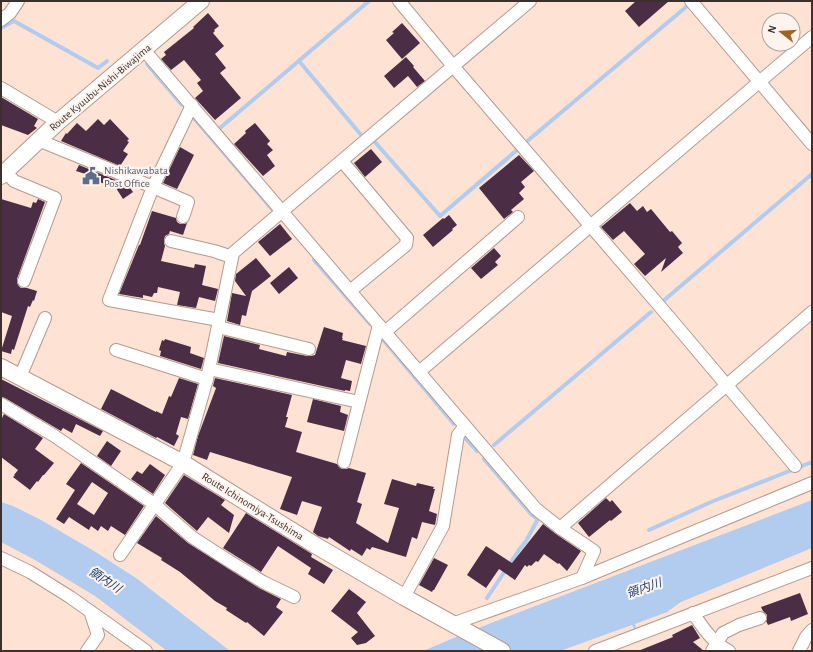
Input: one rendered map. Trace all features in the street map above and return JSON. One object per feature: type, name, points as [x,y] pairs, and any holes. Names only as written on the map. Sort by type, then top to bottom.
[{"type":"main road","name":"Route Kyuubu-Nishi-Biwajima","points":[[3,174],[58,122],[201,1]]},
{"type":"main road","name":"Route Ichinomiya-Tsushima","points":[[1,367],[183,463],[315,545],[404,597],[502,651]]},
{"type":"street","points":[[1,20],[10,13],[18,1]]},
{"type":"street","points":[[398,1],[795,466]]},
{"type":"street","points":[[120,555],[183,463],[208,374],[233,253],[530,1]]},
{"type":"street","points":[[691,1],[812,144]]},
{"type":"street","points":[[419,372],[812,37]]},
{"type":"street","points":[[144,50],[536,509],[560,528],[594,551],[582,578]]},
{"type":"street","points":[[1,88],[58,122]]},
{"type":"street","points":[[192,105],[153,187],[109,300],[219,323],[309,349]]},
{"type":"street","points":[[38,140],[188,202],[183,217]]},
{"type":"street","points":[[342,161],[407,238],[406,245],[350,291]]},
{"type":"street","points":[[3,174],[14,181],[55,198],[24,281]]},
{"type":"street","points":[[344,462],[359,402],[382,328],[518,217]]},
{"type":"street","points":[[171,241],[214,251],[232,257]]},
{"type":"street","points":[[560,528],[812,312]]},
{"type":"street","points":[[20,377],[45,318]]},
{"type":"street","points":[[116,350],[208,374],[359,402]]},
{"type":"street","points":[[1,404],[53,435],[154,504],[192,537],[228,561],[263,582],[294,597]]},
{"type":"street","points":[[404,597],[443,526],[458,435],[465,426]]},
{"type":"street","points":[[457,627],[582,578],[812,483]]},
{"type":"street","points":[[1,558],[30,572],[70,597],[146,651]]},
{"type":"street","points":[[595,651],[812,568]]},
{"type":"street","points":[[87,651],[98,635],[90,611]]},
{"type":"street","points":[[693,613],[709,635],[714,647]]},
{"type":"street","points":[[714,647],[723,633],[739,625],[760,618]]},
{"type":"street","points":[[799,651],[806,637],[812,630]]},
{"type":"street","points":[[714,647],[729,651]]},
{"type":"water","name":"領内川","points":[[812,500],[812,548],[681,602],[667,612],[635,624],[636,629],[634,629],[632,625],[560,651],[423,651],[473,630]]},
{"type":"water","name":"領内川","points":[[1,502],[13,506],[41,520],[136,578],[230,651],[167,651],[95,596],[35,560],[1,542]]},
{"type":"building","points":[[636,1],[669,1],[639,27],[625,11]]},
{"type":"building","points":[[208,13],[219,26],[213,33],[224,46],[215,54],[226,68],[220,73],[241,98],[215,120],[195,98],[203,91],[197,83],[201,80],[184,60],[171,70],[161,59],[166,55],[164,52],[194,28],[193,27]]},
{"type":"building","points":[[402,23],[420,43],[402,59],[386,40]]},
{"type":"building","points":[[406,57],[425,81],[417,87],[408,76],[394,88],[384,76]]},
{"type":"building","points":[[1,97],[38,119],[34,126],[37,128],[28,135],[1,125]]},
{"type":"building","points":[[98,119],[104,125],[110,119],[129,139],[127,141],[129,142],[123,151],[128,154],[120,166],[61,141],[66,133],[67,134],[77,123],[86,131]]},
{"type":"building","points":[[255,123],[270,141],[267,144],[273,150],[267,155],[275,166],[263,176],[234,144],[246,133],[245,131]]},
{"type":"building","points":[[180,147],[194,155],[177,189],[163,183]]},
{"type":"building","points":[[371,149],[382,162],[365,177],[354,163]]},
{"type":"building","points":[[519,155],[534,171],[521,182],[525,187],[519,193],[524,199],[511,210],[513,212],[504,219],[479,188]]},
{"type":"building","points":[[79,165],[128,185],[133,192],[123,199],[116,188],[91,179],[92,176],[76,171]]},
{"type":"building","points":[[1,199],[31,208],[33,202],[36,203],[38,199],[45,202],[17,279],[18,285],[21,288],[37,291],[34,301],[33,300],[30,307],[28,306],[14,350],[12,349],[11,354],[1,351],[12,316],[1,312]]},
{"type":"building","points":[[630,203],[637,211],[643,206],[647,212],[651,209],[670,232],[672,231],[682,243],[678,247],[683,253],[661,272],[666,258],[645,276],[634,264],[645,254],[624,231],[613,240],[601,227]]},
{"type":"building","points":[[152,211],[176,218],[177,222],[180,224],[187,223],[183,235],[170,231],[169,234],[165,236],[165,246],[161,261],[194,268],[195,264],[206,266],[202,285],[218,289],[215,301],[199,297],[196,308],[177,305],[180,292],[158,287],[157,293],[154,293],[152,297],[143,295],[143,298],[119,294],[140,245]]},
{"type":"building","points":[[449,215],[457,225],[433,247],[423,235],[443,218],[444,219]]},
{"type":"building","points":[[280,224],[292,239],[270,256],[258,242]]},
{"type":"building","points":[[494,248],[501,256],[495,262],[498,265],[481,279],[471,268]]},
{"type":"building","points":[[256,258],[271,276],[252,291],[246,316],[242,315],[240,325],[227,321],[232,293],[246,296],[235,281],[236,274]]},
{"type":"building","points":[[289,267],[298,278],[279,294],[270,283]]},
{"type":"building","points":[[324,327],[343,333],[342,340],[366,346],[361,364],[346,360],[341,378],[352,381],[350,391],[218,363],[224,336],[260,345],[259,349],[286,356],[287,352],[311,356],[315,355]]},
{"type":"building","points":[[165,339],[191,347],[190,353],[204,358],[201,369],[160,356],[161,351],[159,350],[162,340],[164,341]]},
{"type":"building","points":[[179,378],[198,384],[188,419],[181,417],[176,434],[179,436],[174,446],[101,409],[111,389],[162,414],[169,396],[171,397]]},
{"type":"building","points":[[215,378],[292,395],[285,427],[302,432],[296,452],[337,464],[342,469],[349,468],[366,473],[357,502],[362,504],[356,523],[388,543],[399,508],[384,504],[392,479],[416,486],[417,483],[434,487],[433,489],[435,489],[429,511],[437,514],[435,525],[422,522],[417,539],[412,537],[406,557],[372,547],[370,550],[367,548],[362,556],[351,549],[350,551],[329,537],[328,539],[318,536],[313,532],[322,507],[302,501],[297,515],[280,509],[292,477],[210,452],[207,460],[193,455],[198,436],[216,388],[213,386]]},
{"type":"building","points":[[1,379],[103,431],[100,436],[76,424],[72,433],[63,428],[61,431],[1,397]]},
{"type":"building","points":[[313,399],[341,406],[340,412],[348,415],[344,431],[307,422]]},
{"type":"building","points":[[4,414],[43,438],[35,449],[54,463],[30,490],[13,477],[18,470],[1,457],[1,420]]},
{"type":"building","points":[[107,441],[121,451],[111,466],[97,456]]},
{"type":"building","points":[[81,463],[144,506],[125,535],[111,526],[108,531],[101,526],[98,531],[91,526],[89,530],[69,517],[64,524],[56,519],[75,490],[66,484]],"holes":[[[92,482],[108,493],[94,515],[77,504]]]},
{"type":"building","points":[[150,464],[165,475],[153,494],[131,479],[137,471],[142,474]]},
{"type":"building","points":[[184,475],[225,500],[221,505],[234,515],[229,533],[208,517],[197,531],[165,503]]},
{"type":"building","points":[[606,498],[610,502],[612,500],[622,512],[589,537],[578,523]]},
{"type":"building","points":[[246,513],[312,554],[311,557],[333,570],[324,584],[308,574],[311,568],[278,546],[261,572],[223,548]]},
{"type":"building","points":[[156,516],[188,543],[259,588],[281,599],[276,607],[283,612],[264,636],[247,622],[246,623],[226,610],[227,608],[215,601],[180,572],[161,560],[162,558],[137,543]]},
{"type":"building","points":[[543,524],[581,551],[567,571],[559,563],[558,564],[544,554],[538,562],[536,561],[531,566],[529,565],[527,567],[525,565],[515,580],[499,569],[486,588],[467,575],[486,546],[512,563]]},
{"type":"building","points":[[434,558],[448,565],[432,592],[419,585]]},
{"type":"building","points":[[349,589],[366,602],[357,613],[375,636],[366,643],[357,645],[351,638],[358,632],[331,611]]},
{"type":"building","points":[[800,593],[808,614],[791,621],[790,617],[768,625],[766,621],[767,615],[761,607]]},
{"type":"building","points":[[692,625],[700,638],[693,642],[704,651],[638,651],[673,637],[672,635]]},
{"type":"waterway","points":[[220,128],[369,1]]},
{"type":"waterway","points":[[525,143],[686,7]]},
{"type":"waterway","points":[[1,28],[14,21],[98,68],[107,61]]},
{"type":"waterway","points":[[299,61],[362,136]]},
{"type":"waterway","points":[[147,64],[182,105]]},
{"type":"waterway","points":[[193,117],[272,209]]},
{"type":"waterway","points":[[374,141],[440,216],[517,150]]},
{"type":"waterway","points":[[662,302],[812,174]]},
{"type":"waterway","points":[[314,260],[370,324]]},
{"type":"waterway","points":[[494,445],[651,312]]},
{"type":"waterway","points":[[380,336],[454,424]]},
{"type":"waterway","points":[[465,438],[477,451]]},
{"type":"waterway","points":[[484,459],[531,514],[538,519],[526,541],[487,598]]},
{"type":"waterway","points":[[649,530],[711,502],[812,462]]},
{"type":"place","name":"Nishikawabata Post Office","points":[[91,176]]}]
